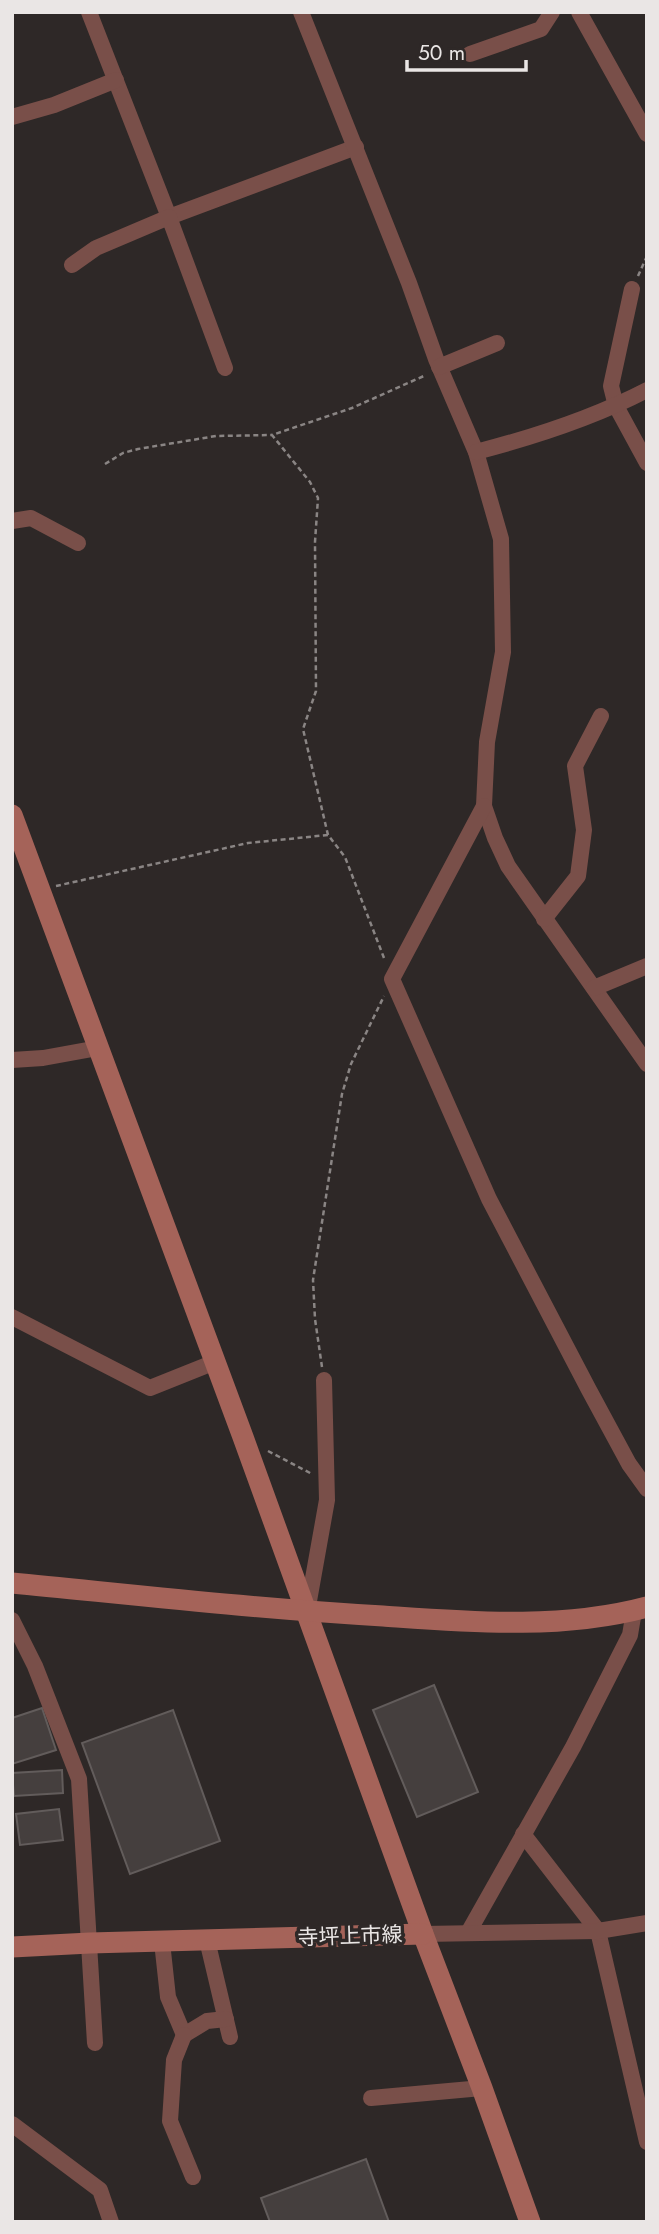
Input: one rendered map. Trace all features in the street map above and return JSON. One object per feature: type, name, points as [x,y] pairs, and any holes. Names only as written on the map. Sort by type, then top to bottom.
[{"type":"street","points":[[89,12],[225,368]]},
{"type":"street","points":[[301,12],[439,367],[476,452],[501,539],[503,652],[487,742],[484,806],[508,866],[647,1065]]},
{"type":"street","points":[[470,54],[541,29],[552,12]]},
{"type":"street","points":[[579,12],[647,134]]},
{"type":"street","points":[[12,117],[54,105],[116,80]]},
{"type":"street","points":[[72,265],[96,248],[169,217],[356,148]]},
{"type":"street","points":[[632,289],[611,386],[616,406],[647,463]]},
{"type":"street","points":[[439,367],[497,343]]},
{"type":"street","points":[[476,452],[514,442],[616,406],[647,390]]},
{"type":"street","points":[[12,521],[31,518],[78,543]]},
{"type":"street","points":[[544,919],[578,876],[584,830],[575,766],[601,716]]},
{"type":"street","points":[[484,806],[392,979],[489,1199],[629,1464],[647,1489]]},
{"type":"street","points":[[12,816],[243,1437],[423,1934],[598,1931],[647,1923]]},
{"type":"street","points":[[594,988],[647,966]]},
{"type":"street","points":[[12,1060],[43,1058],[98,1048]]},
{"type":"street","points":[[12,1317],[150,1388],[215,1362]]},
{"type":"street","points":[[307,1612],[327,1500],[324,1380]]},
{"type":"street","points":[[12,1583],[307,1612],[515,1623],[589,1618],[640,1609]]},
{"type":"street","points":[[468,1933],[573,1747],[630,1635],[640,1609]]},
{"type":"street","points":[[12,1620],[36,1666],[79,1779],[95,2043]]},
{"type":"street","points":[[523,1834],[598,1931],[647,2143]]},
{"type":"street","name":"寺坪上市線","points":[[12,1947],[423,1934],[530,2222]]},
{"type":"street","points":[[206,1940],[230,2037]]},
{"type":"street","points":[[162,1942],[168,1997],[184,2035]]},
{"type":"street","points":[[193,2176],[170,2121],[174,2060],[184,2035],[207,2021],[226,2019]]},
{"type":"street","points":[[371,2098],[482,2088]]},
{"type":"street","points":[[12,2124],[100,2190],[111,2222]]},
{"type":"path","points":[[632,289],[647,256]]},
{"type":"path","points":[[105,464],[123,453],[138,449],[216,436],[272,435],[352,408],[430,374],[439,367]]},
{"type":"path","points":[[272,435],[310,482],[318,498],[315,542],[316,691],[303,729],[328,835],[345,857],[392,979],[351,1064],[342,1094],[313,1280],[315,1319],[324,1380]]},
{"type":"path","points":[[40,890],[248,843],[328,835]]},
{"type":"path","points":[[243,1437],[327,1483]]},
{"type":"building","points":[[434,1685],[478,1792],[417,1817],[373,1710]]},
{"type":"building","points":[[42,1708],[56,1750],[12,1764],[12,1718]]},
{"type":"building","points":[[173,1710],[220,1841],[130,1874],[82,1743]]},
{"type":"building","points":[[62,1770],[63,1793],[14,1796],[12,1773]]},
{"type":"building","points":[[59,1809],[63,1840],[20,1845],[16,1814]]},
{"type":"building","points":[[366,2159],[389,2222],[270,2222],[261,2198]]}]
